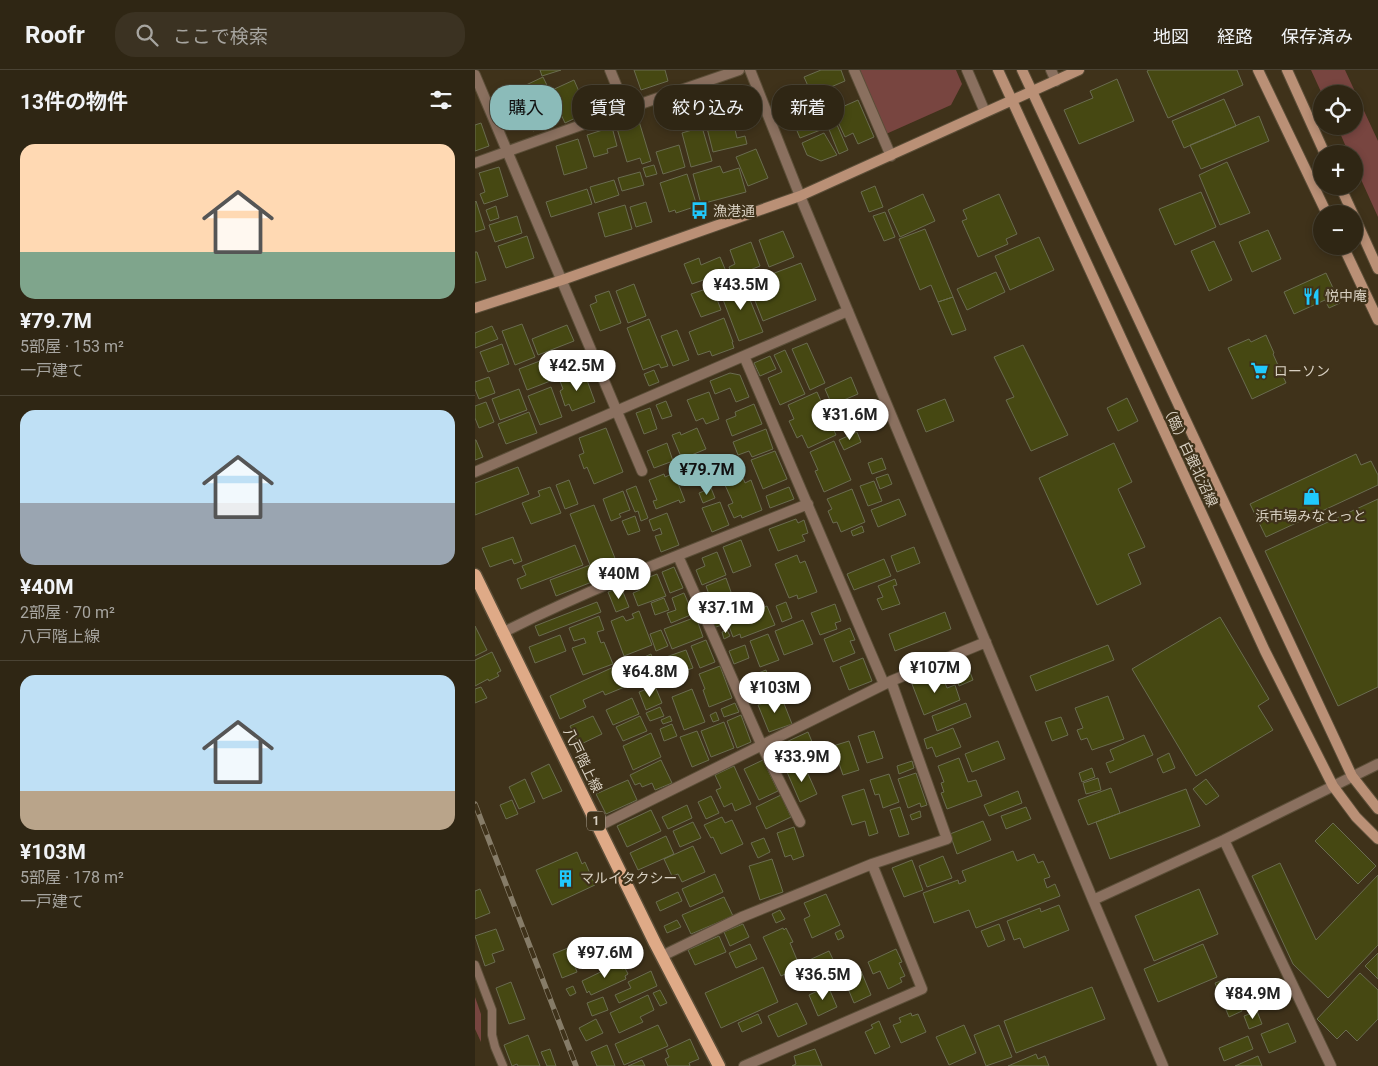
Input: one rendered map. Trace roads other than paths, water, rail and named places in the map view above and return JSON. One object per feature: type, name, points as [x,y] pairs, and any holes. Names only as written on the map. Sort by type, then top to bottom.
[{"type":"main road","name":"八戸階上線","points":[[475,575],[662,956],[719,1066]]},
{"type":"street","points":[[610,70],[616,85]]},
{"type":"street","points":[[644,102],[739,70]]},
{"type":"street","points":[[751,70],[848,311],[1163,1066]]},
{"type":"street","points":[[854,70],[891,156]]},
{"type":"street","points":[[967,70],[985,112]]},
{"type":"street","name":"（臨）白銀北沼線","points":[[998,70],[1265,651],[1333,786],[1357,817],[1378,839]]},
{"type":"street","name":"（臨）白銀北沼線","points":[[1022,70],[1352,776],[1378,809]]},
{"type":"street","points":[[1051,70],[1055,81]]},
{"type":"street","points":[[475,308],[563,280],[801,196],[1079,70]]},
{"type":"street","points":[[1258,70],[1323,205]]},
{"type":"street","points":[[1287,70],[1321,145]]},
{"type":"street","points":[[475,75],[642,471]]},
{"type":"street","points":[[475,163],[572,128]]},
{"type":"street","points":[[1363,236],[1378,268]]},
{"type":"street","points":[[1347,255],[1378,320]]},
{"type":"street","points":[[475,472],[848,311]]},
{"type":"street","points":[[662,956],[741,917],[872,864],[947,839],[888,683],[807,504],[744,356]]},
{"type":"street","points":[[502,633],[559,606],[677,556],[807,504]]},
{"type":"street","points":[[677,556],[762,746],[800,822]]},
{"type":"street","points":[[599,826],[888,683],[985,642]]},
{"type":"street","points":[[1093,900],[1224,840],[1378,764]]},
{"type":"street","points":[[1224,840],[1331,1066]]},
{"type":"street","points":[[744,1066],[922,989],[872,864]]},
{"type":"lane","points":[[475,964],[492,1010],[495,1048],[503,1066]]},
{"type":"railway","points":[[475,804],[576,1066]]},
{"type":"place","name":"漁港通","points":[[699,211]]},
{"type":"place","name":"悦中庵","points":[[1311,296]]},
{"type":"place","name":"ローソン","points":[[1260,371]]},
{"type":"place","name":"浜市場みなとっと","points":[[1311,496]]},
{"type":"place","name":"マルイタクシー","points":[[566,878]]}]
